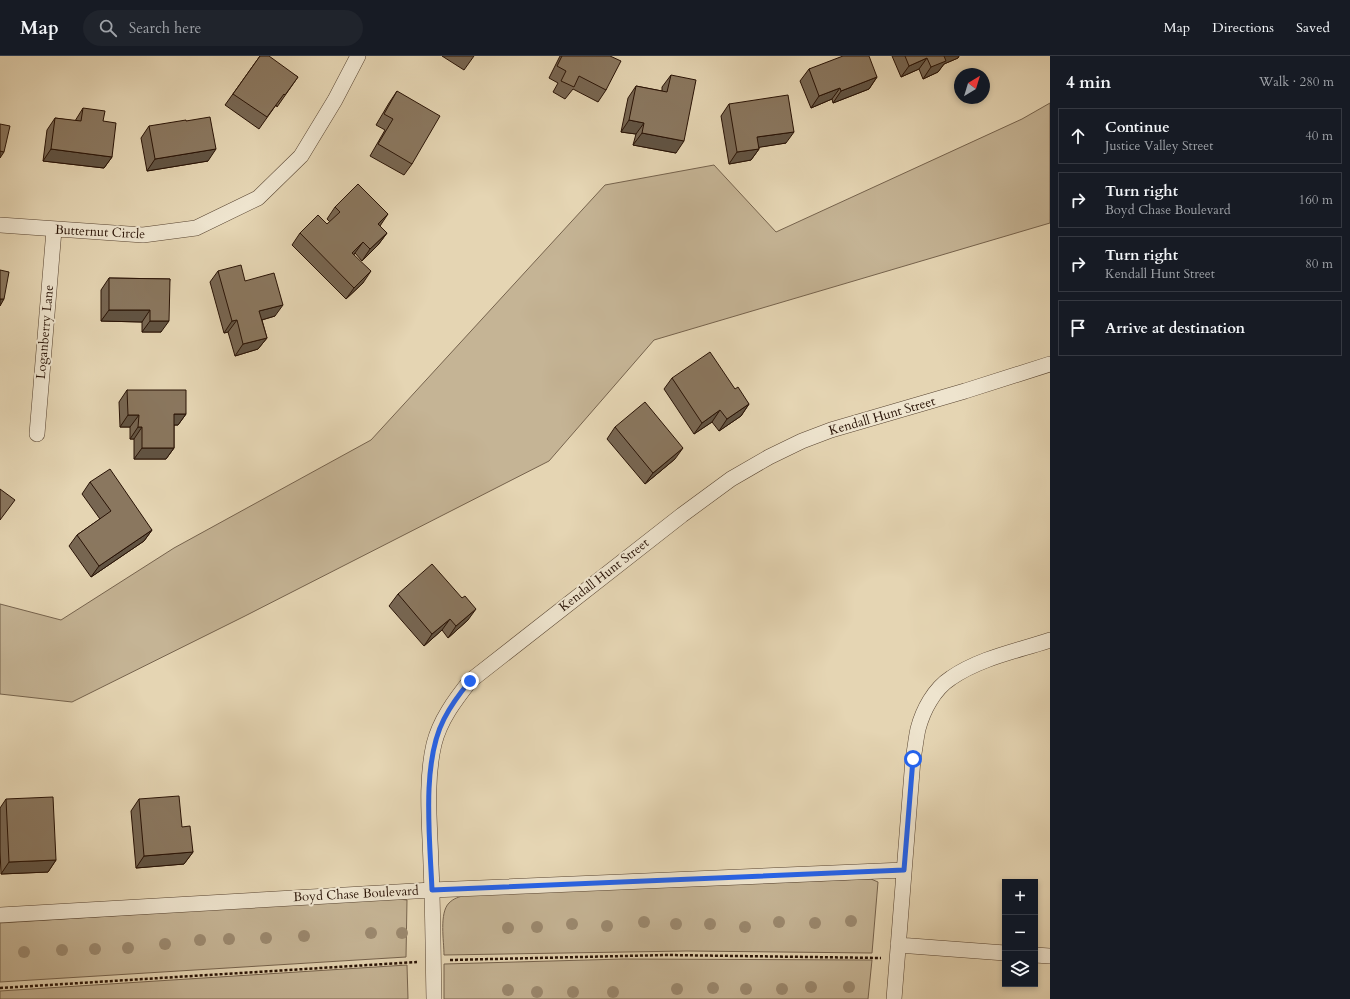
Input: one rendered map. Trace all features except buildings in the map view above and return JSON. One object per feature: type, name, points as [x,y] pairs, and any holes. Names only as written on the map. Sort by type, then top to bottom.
[{"type":"street","name":"Butternut Circle","points":[[0,225],[54,230],[143,235],[196,228],[258,198],[301,156],[335,100],[358,56]]},
{"type":"street","name":"Loganberry Lane","points":[[37,434],[54,230]]},
{"type":"street","name":"Kendall Hunt Street","points":[[434,999],[429,802],[430,767],[434,743],[443,720],[456,699],[470,681],[682,515],[731,479],[769,457],[802,441],[831,430],[965,391],[1050,364]]},
{"type":"street","points":[[894,999],[913,759],[918,729],[925,710],[936,692],[950,679],[975,664],[1050,640]]},
{"type":"street","name":"Boyd Chase Boulevard","points":[[0,915],[432,890],[904,870]]},
{"type":"street","points":[[898,945],[1002,953]]},
{"type":"street","points":[[1038,955],[1050,956]]},
{"type":"shaded area","points":[[1050,103],[1050,223],[654,340],[549,461],[245,616],[72,702],[0,694],[0,604],[61,620],[174,548],[371,440],[605,185],[714,165],[776,232],[1022,119]]},
{"type":"shaded area","points":[[871,879],[878,882],[872,953],[687,951],[444,955],[444,913],[449,903],[466,895]]},
{"type":"shaded area","points":[[391,898],[407,900],[406,957],[0,982],[0,923]]},
{"type":"shaded area","points":[[623,959],[872,960],[868,999],[444,999],[444,964]]},
{"type":"shaded area","points":[[407,965],[408,999],[0,999],[0,991]]},
{"type":"route","points":[[470,681],[456,699],[443,720],[434,743],[430,767],[429,809],[432,890],[904,870],[913,759]]}]
